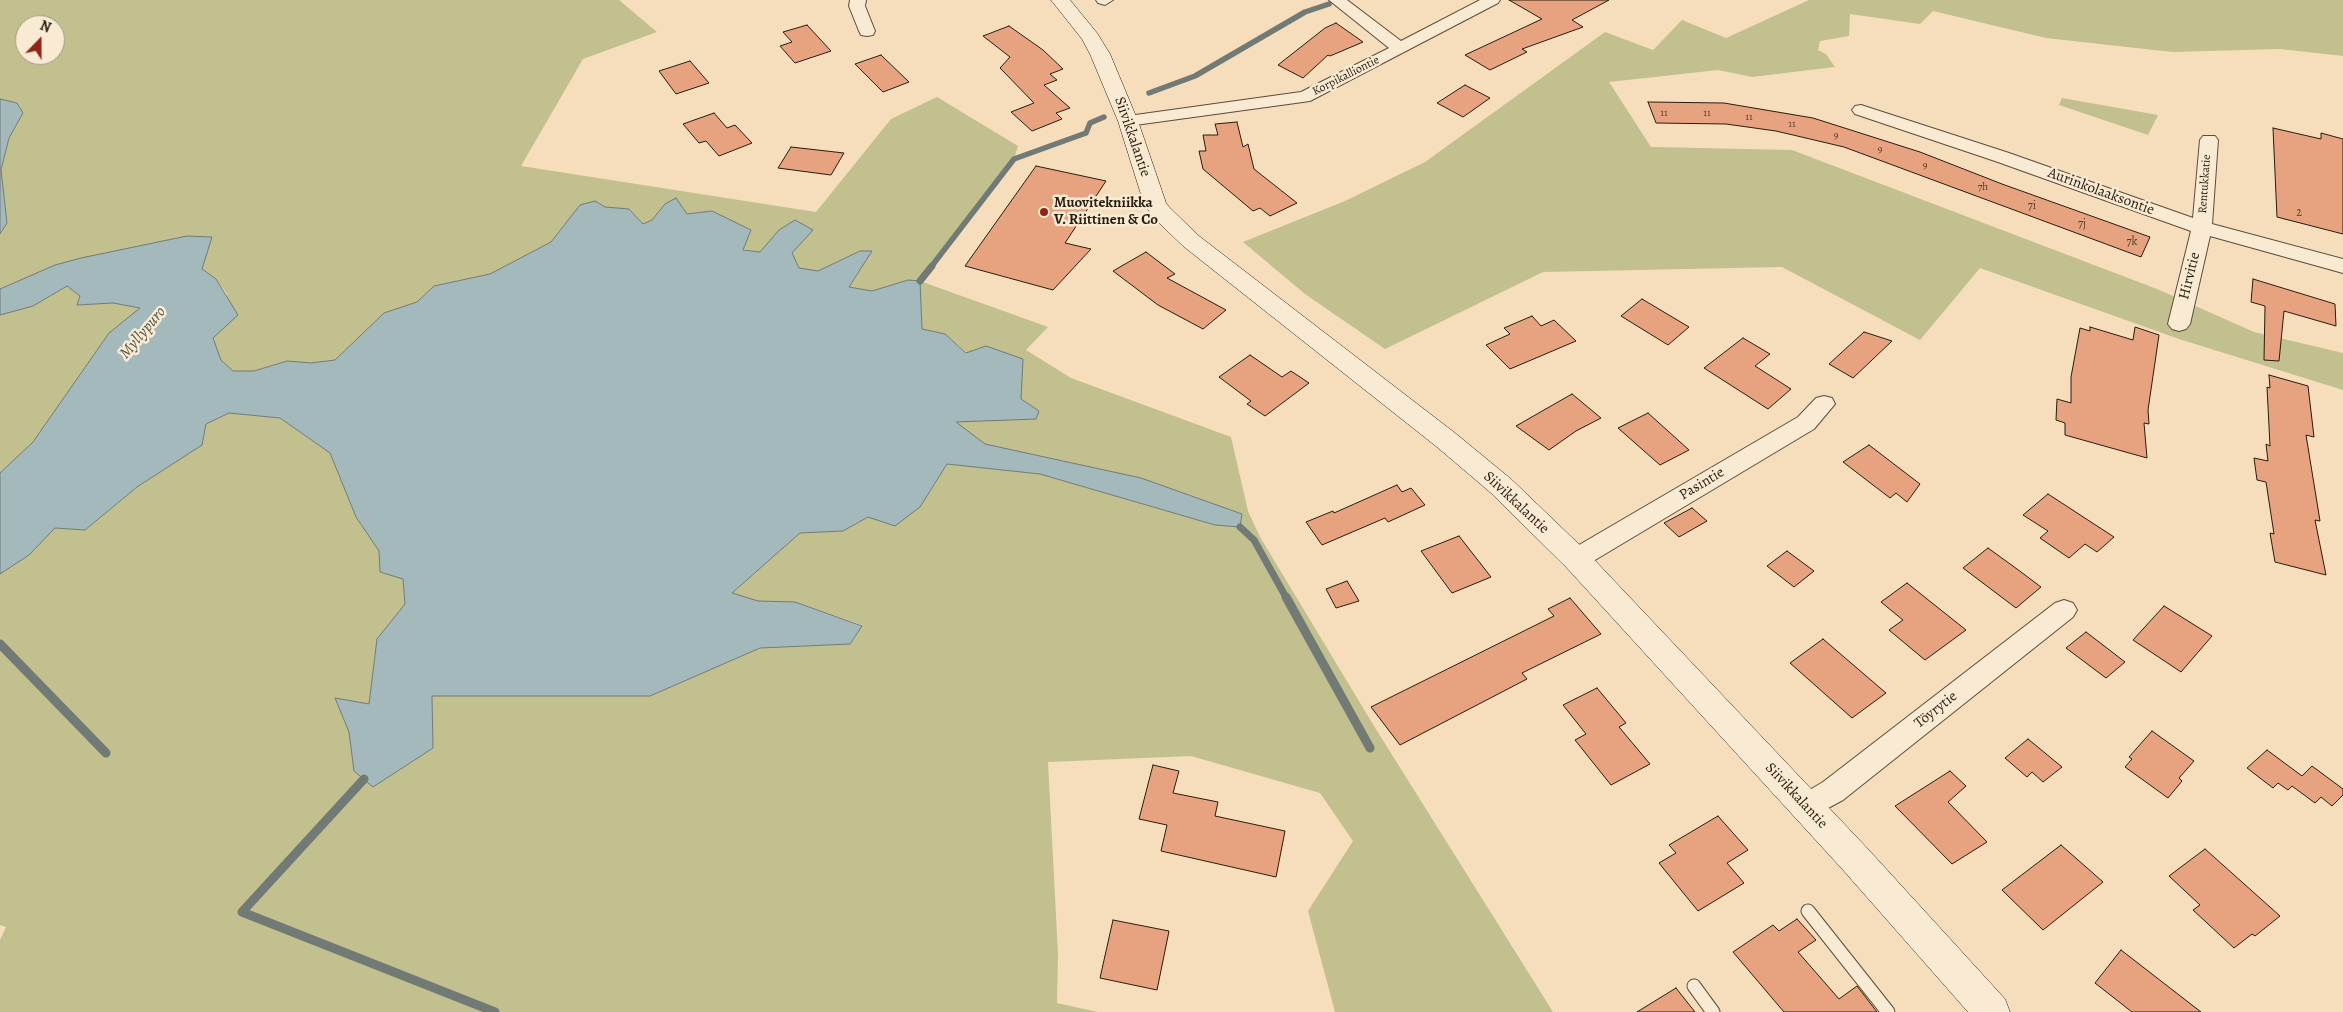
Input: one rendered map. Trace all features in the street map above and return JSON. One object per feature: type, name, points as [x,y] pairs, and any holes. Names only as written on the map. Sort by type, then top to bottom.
[{"type":"main road","name":"Siivikkalantie","points":[[1060,0],[1090,36],[1108,71],[1128,121],[1155,204],[1170,222],[1191,242],[1446,440],[1501,486],[1576,559],[1806,807],[1992,1012]]},
{"type":"street","points":[[858,0],[857,6],[867,31]]},
{"type":"street","points":[[1337,0],[1400,48]]},
{"type":"street","name":"Korpikalliontie","points":[[1128,121],[1304,97],[1317,92],[1492,0]]},
{"type":"street","name":"Aurinkolaaksontie","points":[[1861,110],[2002,156],[2202,228],[2343,266]]},
{"type":"street","name":"Rentukkatie","points":[[2202,228],[2208,140]]},
{"type":"street","name":"Hirvitie","points":[[2179,324],[2202,228]]},
{"type":"street","name":"Pasintie","points":[[1576,559],[1806,423],[1824,404]]},
{"type":"street","name":"Töyrytie","points":[[1806,807],[1833,790],[2064,610]]},
{"type":"lane","points":[[1808,911],[1888,1012]]},
{"type":"lane","points":[[1694,986],[1713,1012]]},
{"type":"shaded area","points":[[0,0],[619,0],[657,32],[583,59],[521,166],[816,212],[891,119],[937,97],[1018,146],[1014,159],[920,281],[1048,327],[1026,350],[1071,378],[1231,437],[1248,511],[1260,537],[1374,726],[1553,1012],[1335,1012],[1308,911],[1353,841],[1320,793],[1191,756],[1048,762],[1058,954],[1057,1003],[1098,1012],[0,1012],[0,940],[6,927],[0,925],[0,574],[29,555],[55,527],[85,530],[137,487],[202,445],[206,424],[229,413],[280,418],[330,453],[356,517],[379,551],[380,572],[403,579],[405,604],[377,639],[369,704],[335,699],[349,732],[354,770],[373,787],[433,748],[432,696],[650,696],[760,648],[850,644],[862,625],[795,602],[758,601],[732,593],[800,533],[843,531],[868,517],[920,507],[947,464],[1040,474],[1215,525],[1240,527],[1242,514],[1141,478],[985,444],[955,422],[1039,411],[1021,399],[945,334],[922,329],[908,280],[872,291],[849,287],[872,251],[860,251],[818,271],[799,268],[779,230],[760,252],[742,249],[751,230],[712,211],[687,214],[665,204],[652,220],[643,224],[629,209],[580,205],[551,242],[490,274],[434,286],[417,302],[384,313],[335,360],[311,363],[287,361],[254,371],[233,371],[221,360],[212,338],[227,294],[216,279],[202,269],[212,237],[187,236],[55,265],[0,289],[0,234],[7,223],[1,170],[9,138],[23,113],[17,103],[0,99]]},
{"type":"shaded area","points":[[1809,0],[2343,0],[2343,56],[2280,49],[2172,52],[2046,38],[1933,11],[1920,24],[1850,14],[1849,36],[1820,41],[1818,50],[1826,54],[1835,67],[1752,77],[1718,70],[1609,82],[1651,147],[1792,150],[2157,289],[2254,332],[2343,353],[2343,390],[2179,339],[1980,268],[1920,340],[1782,267],[1543,272],[1385,349],[1305,294],[1243,242],[1345,201],[1425,162],[1605,32],[1653,50],[1682,20],[1726,38]]},
{"type":"shaded area","points":[[2062,98],[2158,115],[2148,135],[2059,105]]},
{"type":"shaded area","points":[[67,286],[80,296],[77,305],[113,303],[141,308],[109,333],[33,442],[0,473],[0,315],[33,306]]},
{"type":"water","points":[[0,99],[17,103],[23,113],[9,138],[1,170],[7,223],[0,234]]},
{"type":"water","name":"Myllypuro","points":[[676,198],[687,214],[712,211],[751,230],[743,250],[760,252],[779,230],[795,220],[813,230],[792,253],[799,268],[818,271],[860,251],[872,251],[849,287],[872,291],[908,280],[920,281],[922,329],[945,334],[966,353],[986,346],[1023,359],[1021,399],[1039,411],[1036,419],[956,422],[985,444],[1141,478],[1242,514],[1240,527],[1215,525],[1040,474],[947,464],[920,507],[895,526],[868,517],[843,531],[800,533],[732,593],[758,601],[795,602],[862,626],[850,644],[760,648],[650,696],[432,696],[433,748],[373,787],[354,771],[349,732],[335,698],[369,704],[377,639],[405,604],[403,579],[380,572],[379,551],[356,517],[330,453],[280,418],[229,413],[206,424],[202,445],[137,487],[85,530],[55,528],[29,555],[0,574],[0,473],[33,442],[109,333],[140,308],[113,303],[77,305],[80,296],[67,286],[33,306],[0,315],[0,289],[55,265],[81,258],[187,236],[212,237],[202,269],[216,279],[238,315],[213,338],[221,360],[233,371],[254,371],[287,361],[311,363],[335,360],[384,313],[417,302],[434,286],[490,274],[551,242],[580,205],[595,201],[605,207],[629,209],[643,224],[652,220],[665,204]]},
{"type":"building","points":[[1509,0],[1609,0],[1572,20],[1583,27],[1522,49],[1527,52],[1490,70],[1465,55],[1542,19]]},
{"type":"building","points":[[1336,23],[1363,42],[1330,56],[1328,55],[1303,78],[1278,65],[1325,28]]},
{"type":"building","points":[[807,25],[831,51],[795,63],[780,46],[792,42],[783,32]]},
{"type":"building","points":[[1009,26],[1043,50],[1063,69],[1050,74],[1057,80],[1044,85],[1070,108],[1056,113],[1062,119],[1032,131],[1011,112],[1034,103],[1000,68],[1010,57],[983,36]]},
{"type":"building","points":[[881,55],[909,82],[883,92],[855,64]]},
{"type":"building","points":[[690,61],[709,83],[676,94],[659,71]]},
{"type":"building","points":[[1465,85],[1490,98],[1463,117],[1437,103]]},
{"type":"building","points":[[1648,102],[1724,103],[1813,118],[1920,152],[2002,184],[2150,237],[2141,257],[1844,147],[1776,131],[1726,124],[1656,123]]},
{"type":"building","points":[[714,113],[727,128],[735,125],[752,143],[719,156],[706,141],[699,143],[683,124]]},
{"type":"building","points":[[1237,122],[1243,147],[1248,144],[1254,169],[1297,203],[1270,216],[1260,208],[1253,211],[1203,169],[1199,151],[1206,151],[1203,135],[1218,135],[1215,124]]},
{"type":"building","points":[[2273,128],[2321,139],[2321,133],[2343,139],[2343,234],[2277,217]]},
{"type":"building","points":[[791,147],[844,153],[831,175],[778,168]]},
{"type":"building","name":"Muovitekniikka V. Riittinen & Co","points":[[1036,166],[1106,181],[1065,243],[1091,249],[1053,290],[965,266]]},
{"type":"building","points":[[1146,252],[1175,274],[1167,278],[1226,310],[1203,329],[1158,305],[1113,271]]},
{"type":"building","points":[[2253,279],[2335,304],[2336,326],[2284,311],[2279,361],[2264,360],[2265,306],[2251,302]]},
{"type":"building","points":[[1642,299],[1689,327],[1668,345],[1621,316]]},
{"type":"building","points":[[1532,316],[1541,326],[1554,320],[1576,341],[1510,369],[1486,345],[1510,334],[1504,328]]},
{"type":"building","points":[[2090,327],[2133,340],[2135,327],[2159,335],[2148,410],[2149,424],[2144,423],[2147,458],[2065,435],[2065,423],[2056,420],[2057,399],[2071,403],[2071,377],[2080,328],[2090,331]]},
{"type":"building","points":[[1864,332],[1892,341],[1853,378],[1829,364]]},
{"type":"building","points":[[1743,338],[1770,354],[1755,366],[1791,389],[1768,409],[1704,368]]},
{"type":"building","points":[[1250,355],[1282,377],[1291,371],[1309,383],[1265,416],[1247,404],[1251,401],[1219,377]]},
{"type":"building","points":[[2269,375],[2308,386],[2314,437],[2306,435],[2320,521],[2315,520],[2326,575],[2275,562],[2270,533],[2274,534],[2266,482],[2257,480],[2254,458],[2268,461],[2266,444],[2270,446],[2267,387],[2270,388]]},
{"type":"building","points":[[1572,394],[1601,418],[1576,431],[1549,450],[1516,426]]},
{"type":"building","points":[[1648,413],[1689,450],[1660,465],[1618,428]]},
{"type":"building","points":[[1869,445],[1920,484],[1907,502],[1896,493],[1890,498],[1843,462]]},
{"type":"building","points":[[1397,485],[1402,492],[1411,488],[1425,505],[1388,522],[1385,518],[1322,545],[1306,522],[1333,511],[1334,513]]},
{"type":"building","points":[[2048,494],[2114,537],[2097,552],[2085,544],[2069,558],[2040,538],[2048,531],[2023,515]]},
{"type":"building","points":[[1692,508],[1707,521],[1679,537],[1664,523]]},
{"type":"building","points":[[1459,536],[1491,577],[1452,593],[1421,551]]},
{"type":"building","points":[[1988,548],[2041,587],[2016,608],[1963,568]]},
{"type":"building","points":[[1787,551],[1814,571],[1794,587],[1767,566]]},
{"type":"building","points":[[1347,581],[1359,601],[1336,608],[1326,589]]},
{"type":"building","points":[[1907,583],[1966,630],[1925,660],[1889,630],[1903,620],[1881,602]]},
{"type":"building","points":[[1570,598],[1601,634],[1522,673],[1527,679],[1400,745],[1371,707],[1554,616],[1548,609]]},
{"type":"building","points":[[2164,606],[2212,636],[2181,672],[2133,640]]},
{"type":"building","points":[[2086,632],[2125,662],[2106,678],[2066,648]]},
{"type":"building","points":[[1823,639],[1886,693],[1852,718],[1790,663]]},
{"type":"building","points":[[1597,688],[1626,723],[1619,727],[1650,764],[1611,785],[1575,740],[1586,734],[1563,705]]},
{"type":"building","points":[[2152,731],[2194,761],[2179,778],[2182,781],[2168,798],[2125,767],[2132,759],[2129,757]]},
{"type":"building","points":[[2028,739],[2062,767],[2043,782],[2032,772],[2027,777],[2005,758]]},
{"type":"building","points":[[2267,750],[2302,776],[2312,766],[2343,789],[2343,795],[2332,806],[2321,797],[2315,803],[2292,786],[2288,790],[2278,783],[2273,788],[2247,768]]},
{"type":"building","points":[[1153,765],[1179,771],[1173,793],[1218,802],[1215,816],[1285,831],[1276,877],[1161,851],[1167,825],[1139,819]]},
{"type":"building","points":[[1950,771],[1966,786],[1948,802],[1987,842],[1952,864],[1895,806]]},
{"type":"building","points":[[1718,816],[1748,850],[1727,863],[1744,883],[1698,911],[1659,863],[1676,853],[1669,845]]},
{"type":"building","points":[[2061,845],[2103,882],[2043,930],[2002,890]]},
{"type":"building","points":[[2205,849],[2280,916],[2255,936],[2252,934],[2234,948],[2193,910],[2200,905],[2169,876]]},
{"type":"building","points":[[1797,919],[1816,940],[1798,952],[1839,999],[1857,986],[1877,1012],[1784,1012],[1733,952],[1773,925],[1779,931]]},
{"type":"building","points":[[1113,920],[1169,931],[1157,990],[1100,978]]},
{"type":"building","points":[[2121,950],[2201,1012],[2132,1012],[2095,983]]},
{"type":"building","points":[[1676,988],[1695,1012],[1637,1012]]},
{"type":"waterway","points":[[1149,93],[1195,76],[1305,12],[1329,4]]},
{"type":"waterway","points":[[931,267],[1014,159],[1086,133],[1090,123],[1104,117]]},
{"type":"waterway","points":[[920,281],[932,266]]},
{"type":"waterway","points":[[1240,527],[1254,540],[1287,599]]},
{"type":"waterway","points":[[1286,597],[1370,748]]},
{"type":"waterway","points":[[0,644],[106,753]]},
{"type":"waterway","points":[[364,779],[242,912],[495,1012]]},
{"type":"place","name":"Muovitekniikka V. Riittinen & Co","points":[[1044,212]]}]
